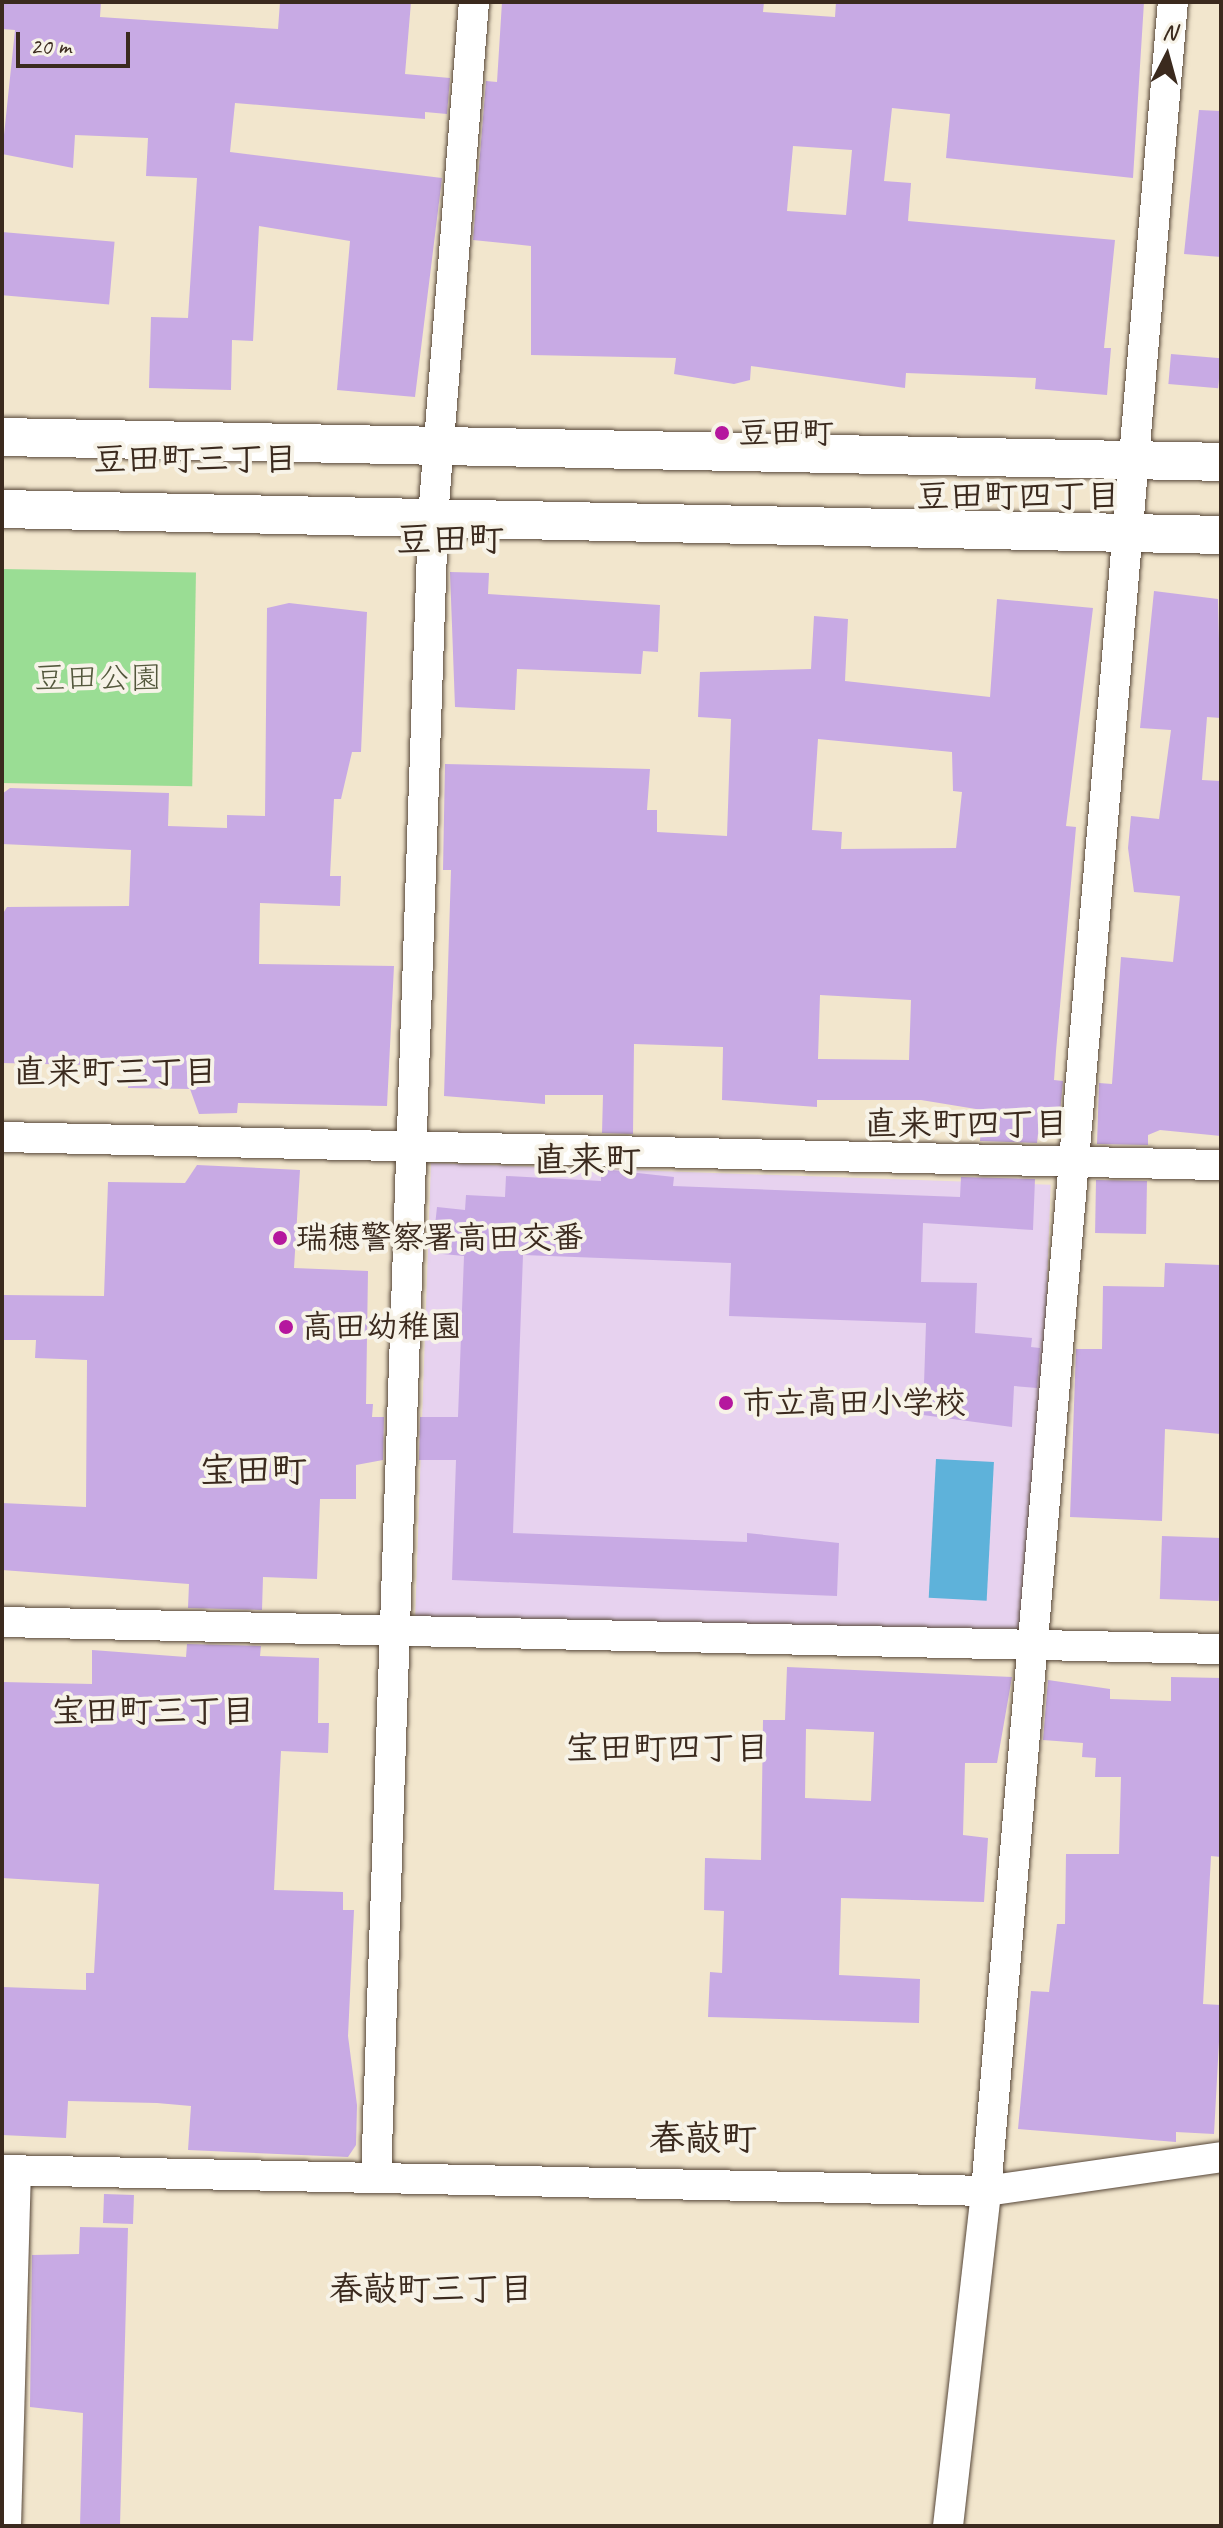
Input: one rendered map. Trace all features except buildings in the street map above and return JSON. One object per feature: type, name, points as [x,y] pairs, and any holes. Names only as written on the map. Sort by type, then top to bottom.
[{"type":"street","points":[[376,2178],[436,445],[474,2]]},
{"type":"street","points":[[948,2526],[986,2191],[1030,1645],[1132,534],[1173,2]]},
{"type":"street","points":[[2,437],[1221,462]]},
{"type":"street","points":[[2,509],[1221,535]]},
{"type":"street","points":[[2,1137],[1221,1165]]},
{"type":"street","points":[[2,1622],[1221,1649]]},
{"type":"street","points":[[6,2526],[9,2170],[986,2191],[1221,2157]]},
{"type":"shaded area","name":"市立高田小学校","points":[[431,1163],[1051,1185],[1034,1646],[415,1625]]},
{"type":"green space","name":"豆田公園","points":[[2,569],[196,572],[192,786],[2,783]]},
{"type":"water","points":[[936,1459],[994,1462],[987,1601],[929,1598]]},
{"type":"place","name":"豆田町","points":[[722,433]]},
{"type":"place","name":"瑞穂警察署高田交番","points":[[280,1238]]},
{"type":"place","name":"高田幼稚園","points":[[286,1327]]},
{"type":"place","name":"市立高田小学校","points":[[726,1403]]},
{"type":"district","name":"豆田町三丁目","points":[[195,459]]},
{"type":"district","name":"豆田町四丁目","points":[[1018,496]]},
{"type":"district","name":"豆田町","points":[[450,540]]},
{"type":"district","name":"直来町三丁目","points":[[115,1072]]},
{"type":"district","name":"直来町四丁目","points":[[966,1124]]},
{"type":"district","name":"直来町","points":[[587,1161]]},
{"type":"district","name":"宝田町","points":[[253,1471]]},
{"type":"district","name":"宝田町三丁目","points":[[153,1711]]},
{"type":"district","name":"宝田町四丁目","points":[[667,1748]]},
{"type":"district","name":"春敲町","points":[[703,2139]]},
{"type":"district","name":"春敲町三丁目","points":[[431,2289]]}]
